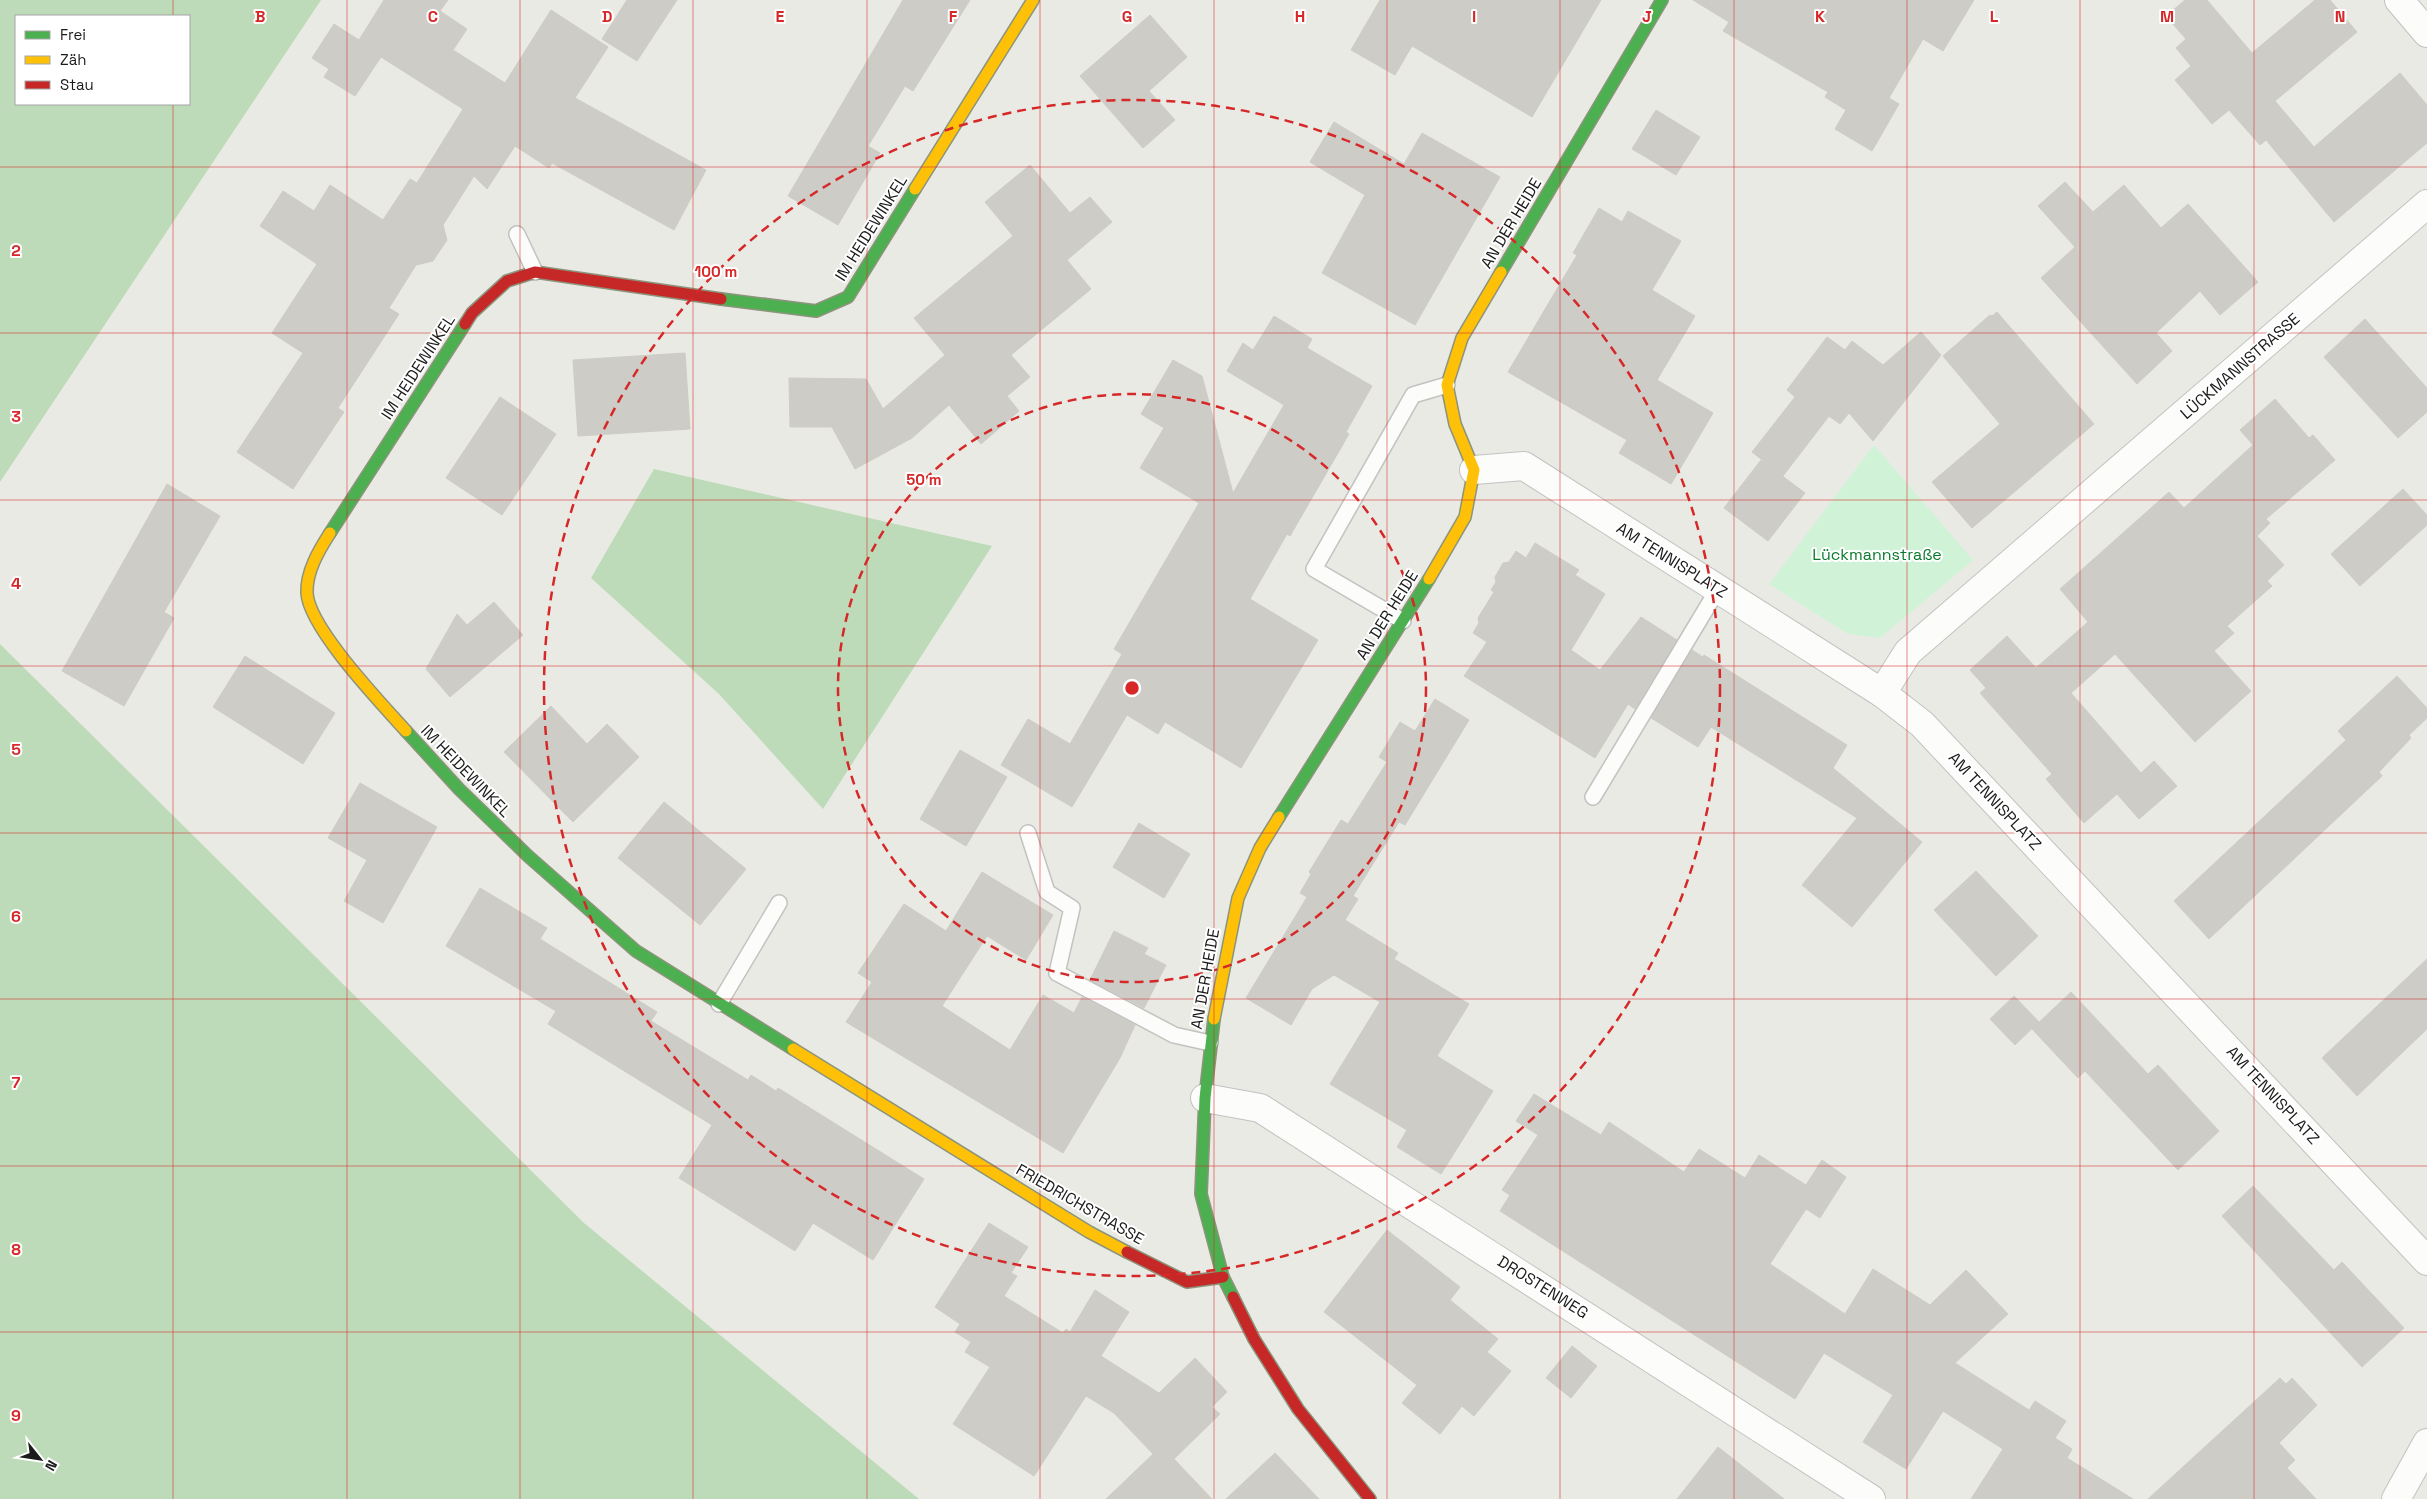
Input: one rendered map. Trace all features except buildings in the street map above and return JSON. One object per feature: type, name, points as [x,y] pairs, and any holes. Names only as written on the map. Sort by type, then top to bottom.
[{"type":"street","name":"IM HEIDEWINKEL","points":[[700,992],[636,951],[570,897],[520,849],[399,725],[323,632],[307,592],[316,553],[472,313],[507,281],[535,272],[816,311],[848,297],[1033,0]]},
{"type":"street","name":"AN DER HEIDE","points":[[1223,1277],[1201,1194],[1205,1098],[1210,1043],[1224,960],[1238,898],[1256,856],[1465,517],[1474,470],[1455,424],[1447,385],[1462,338],[1662,0]]},
{"type":"street","points":[[2399,0],[2427,33]]},
{"type":"street","name":"LÜCKMANNSTRASSE","points":[[1882,693],[1908,652],[2427,204]]},
{"type":"street","name":"AM TENNISPLATZ","points":[[1474,470],[1524,466],[1882,693],[1922,724],[2427,1261]]},
{"type":"street","name":"FRIEDRICHSTRASSE","points":[[700,992],[874,1097],[1089,1232],[1187,1282],[1223,1277]]},
{"type":"street","name":"DROSTENWEG","points":[[1205,1098],[1260,1108],[1871,1499]]},
{"type":"street","points":[[1223,1277],[1254,1338],[1298,1409],[1370,1499]]},
{"type":"street","points":[[2396,1499],[2427,1443]]},
{"type":"lane","points":[[517,234],[535,272]]},
{"type":"lane","points":[[1403,620],[1314,569],[1413,394],[1447,385]]},
{"type":"lane","points":[[1593,797],[1718,588]]},
{"type":"lane","points":[[1028,833],[1047,892],[1072,908],[1057,973],[1174,1035],[1210,1043]]},
{"type":"lane","points":[[719,1004],[779,903]]},
{"type":"green space","points":[[0,0],[321,0],[0,482]]},
{"type":"green space","name":"Lückmannstraße","points":[[1874,445],[1973,560],[1880,638],[1848,634],[1769,584]]},
{"type":"green space","points":[[654,469],[992,546],[823,809],[719,694],[591,578]]},
{"type":"green space","points":[[0,644],[584,1223],[919,1499],[0,1499]]},
{"type":"traffic: fast","points":[[1501,272],[1662,0]]},
{"type":"traffic: fast","points":[[721,299],[816,311],[848,297],[915,189]]},
{"type":"traffic: fast","points":[[330,533],[465,324]]},
{"type":"traffic: fast","points":[[1279,817],[1429,579]]},
{"type":"traffic: fast","points":[[406,731],[459,789],[528,856],[636,951],[793,1049]]},
{"type":"traffic: fast","points":[[1214,1019],[1205,1098],[1201,1194],[1223,1277],[1233,1297]]},
{"type":"traffic: slow","points":[[915,189],[1033,0]]},
{"type":"traffic: slow","points":[[1429,579],[1465,517],[1474,470],[1455,424],[1447,385],[1462,338],[1501,272]]},
{"type":"traffic: slow","points":[[330,533],[311,569],[307,585],[311,608],[320,625],[348,665],[406,731]]},
{"type":"traffic: slow","points":[[1214,1019],[1238,898],[1260,848],[1279,817]]},
{"type":"traffic: slow","points":[[793,1049],[1089,1232],[1127,1252]]},
{"type":"traffic: jam","points":[[465,324],[472,313],[507,281],[535,272],[721,299]]},
{"type":"traffic: jam","points":[[1127,1252],[1187,1282],[1223,1277]]},
{"type":"traffic: jam","points":[[1233,1297],[1254,1339],[1298,1409],[1370,1499]]}]
